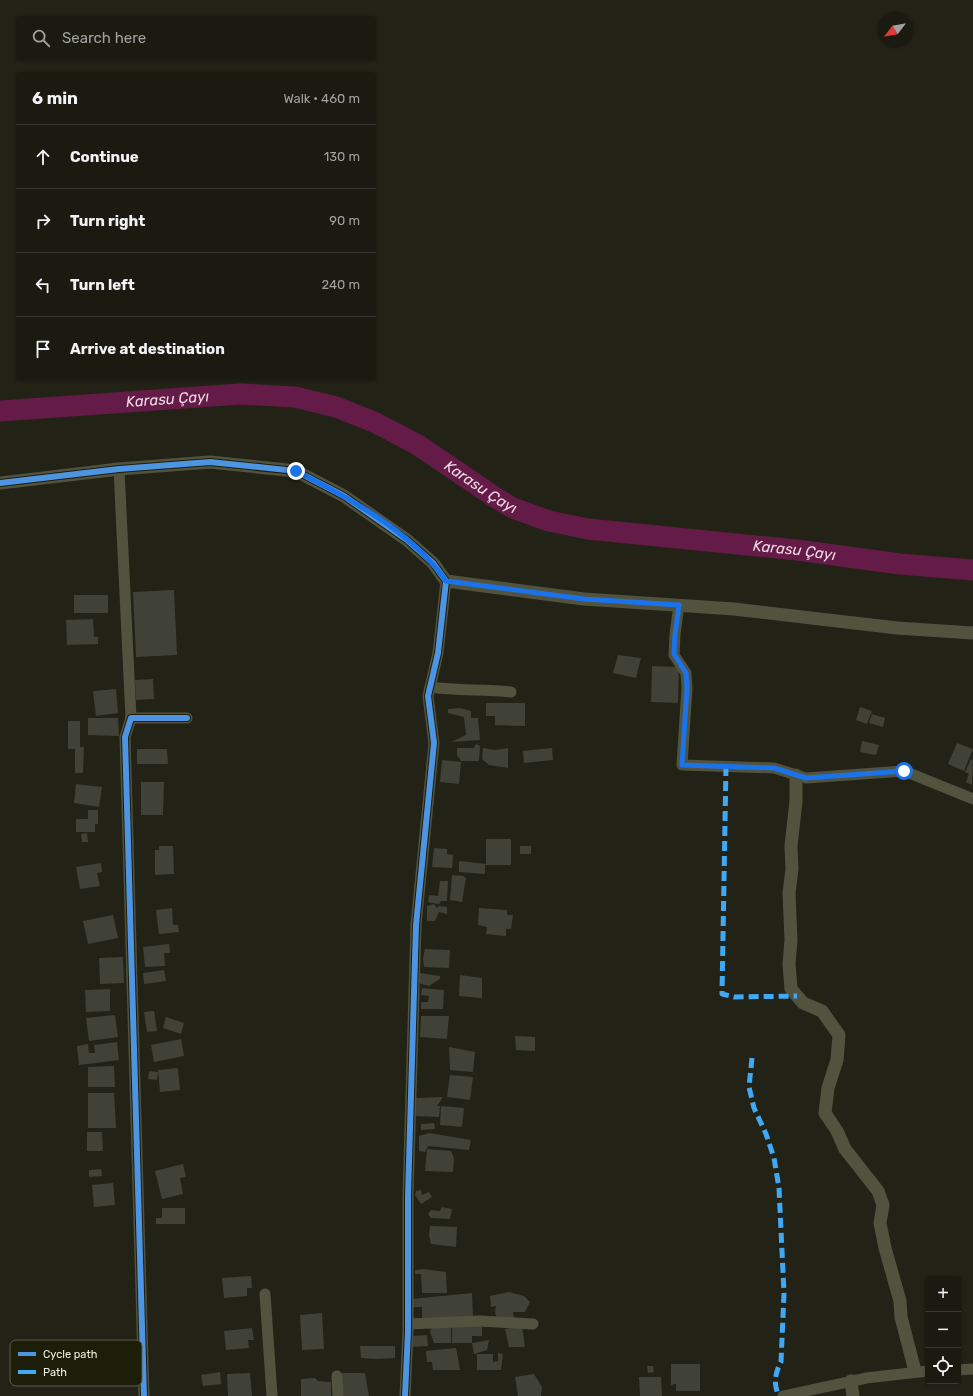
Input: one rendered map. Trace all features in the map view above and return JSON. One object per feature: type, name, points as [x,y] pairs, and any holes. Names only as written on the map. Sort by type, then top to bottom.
[{"type":"street","points":[[0,483],[119,469],[210,462],[296,471],[344,496],[408,540],[433,563],[446,581],[438,653],[428,696],[434,743],[416,925],[408,1196],[408,1324],[405,1396]]},
{"type":"street","points":[[119,469],[131,718],[125,737],[144,1396]]},
{"type":"street","points":[[446,581],[584,599],[734,609],[897,628],[973,633]]},
{"type":"street","points":[[679,605],[671,657],[686,673],[687,688],[682,765],[774,768],[806,778],[904,771],[973,799]]},
{"type":"street","points":[[430,686],[474,691],[493,690],[511,692]]},
{"type":"street","points":[[131,718],[187,718]]},
{"type":"street","points":[[783,1396],[850,1381],[922,1371],[901,1317],[900,1301],[885,1248],[880,1223],[884,1205],[878,1191],[846,1149],[837,1130],[825,1113],[828,1088],[837,1060],[839,1035],[822,1011],[803,1003],[791,989],[789,964],[791,940],[789,893],[792,870],[791,846],[796,801],[796,775]]},
{"type":"street","points":[[265,1294],[272,1396]]},
{"type":"street","points":[[408,1324],[480,1321],[533,1324]]},
{"type":"street","points":[[961,1370],[973,1369]]},
{"type":"street","points":[[337,1376],[338,1396]]},
{"type":"street","points":[[850,1381],[853,1396]]},
{"type":"building","points":[[174,590],[177,655],[136,657],[133,592]]},
{"type":"building","points":[[74,595],[108,595],[108,613],[74,613]]},
{"type":"building","points":[[93,619],[94,637],[98,637],[98,644],[67,645],[66,620]]},
{"type":"building","points":[[618,655],[641,658],[636,678],[613,673]]},
{"type":"building","points":[[652,666],[679,667],[678,703],[651,702]]},
{"type":"building","points":[[153,679],[154,699],[136,700],[135,680]]},
{"type":"building","points":[[116,689],[118,713],[96,716],[93,691]]},
{"type":"building","points":[[486,703],[525,703],[525,726],[495,725],[495,716],[486,716]]},
{"type":"building","points":[[860,707],[872,711],[867,724],[856,720]]},
{"type":"building","points":[[460,708],[471,711],[471,718],[478,718],[480,740],[451,742],[466,735],[464,717],[448,713],[448,709]]},
{"type":"building","points":[[872,714],[885,718],[883,727],[869,723]]},
{"type":"building","points":[[88,718],[118,718],[119,736],[88,735]]},
{"type":"building","points":[[68,721],[80,721],[80,747],[84,747],[83,773],[75,773],[75,749],[68,749]]},
{"type":"building","points":[[862,741],[879,745],[876,755],[860,752]]},
{"type":"building","points":[[957,743],[973,749],[964,771],[948,764]]},
{"type":"building","points":[[476,744],[480,746],[479,761],[461,761],[457,755],[457,748],[474,748]]},
{"type":"building","points":[[483,748],[495,750],[508,748],[508,768],[489,765],[482,759]]},
{"type":"building","points":[[552,748],[553,760],[524,763],[523,751]]},
{"type":"building","points":[[137,749],[167,749],[168,764],[137,764]]},
{"type":"building","points":[[971,759],[973,760],[972,785],[966,782],[969,774],[965,772]]},
{"type":"building","points":[[442,760],[461,762],[459,784],[440,782]]},
{"type":"building","points":[[141,782],[164,782],[163,815],[141,815]]},
{"type":"building","points":[[76,784],[102,787],[99,807],[74,803]]},
{"type":"building","points":[[88,810],[98,810],[98,824],[95,824],[95,832],[76,832],[76,819],[88,819]]},
{"type":"building","points":[[87,833],[88,842],[82,842],[81,834]]},
{"type":"building","points":[[486,839],[511,839],[511,865],[485,865],[485,874],[459,872],[459,861],[486,864]]},
{"type":"building","points":[[159,846],[173,846],[174,874],[155,875],[155,850],[159,850]]},
{"type":"building","points":[[520,846],[531,846],[531,854],[520,854]]},
{"type":"building","points":[[434,848],[447,849],[447,854],[453,855],[452,868],[432,867]]},
{"type":"building","points":[[101,863],[102,872],[97,873],[100,886],[80,889],[76,867]]},
{"type":"building","points":[[452,875],[463,876],[466,878],[462,902],[450,900]]},
{"type":"building","points":[[440,881],[448,881],[447,901],[441,901],[439,904],[428,902],[429,895],[438,896]]},
{"type":"building","points":[[434,904],[437,908],[439,906],[447,907],[447,914],[439,912],[435,921],[427,921],[427,906]]},
{"type":"building","points":[[172,908],[173,925],[178,925],[179,932],[159,934],[156,910]]},
{"type":"building","points":[[479,908],[507,910],[507,915],[513,915],[511,929],[506,929],[506,936],[486,934],[487,927],[478,925]]},
{"type":"building","points":[[113,915],[118,938],[88,944],[83,921]]},
{"type":"building","points":[[169,944],[170,953],[164,953],[165,966],[145,967],[143,947]]},
{"type":"building","points":[[425,949],[450,950],[449,968],[424,967],[423,958]]},
{"type":"building","points":[[123,957],[124,983],[100,984],[99,958]]},
{"type":"building","points":[[164,970],[166,981],[144,984],[143,973]]},
{"type":"building","points":[[420,973],[440,976],[440,979],[429,986],[418,983]]},
{"type":"building","points":[[460,975],[482,978],[482,998],[459,996]]},
{"type":"building","points":[[422,988],[444,990],[443,1009],[421,1009],[421,1002],[428,1002],[429,996],[421,995]]},
{"type":"building","points":[[110,989],[110,1011],[86,1012],[85,990]]},
{"type":"building","points":[[154,1011],[157,1031],[147,1032],[144,1012]]},
{"type":"building","points":[[115,1015],[118,1037],[89,1041],[86,1018]]},
{"type":"building","points":[[421,1016],[449,1016],[447,1039],[420,1037]]},
{"type":"building","points":[[166,1017],[184,1023],[181,1034],[163,1028]]},
{"type":"building","points":[[515,1036],[535,1037],[535,1051],[516,1050]]},
{"type":"building","points":[[181,1039],[184,1056],[154,1062],[151,1045]]},
{"type":"building","points":[[117,1042],[119,1060],[79,1065],[77,1046],[88,1044],[89,1053],[95,1053],[94,1045]]},
{"type":"building","points":[[449,1047],[475,1052],[473,1072],[450,1070]]},
{"type":"building","points":[[114,1066],[115,1087],[88,1087],[88,1067]]},
{"type":"building","points":[[178,1068],[180,1090],[160,1092],[158,1070]]},
{"type":"building","points":[[149,1071],[158,1072],[157,1080],[148,1079]]},
{"type":"building","points":[[450,1075],[473,1077],[470,1100],[447,1097]]},
{"type":"building","points":[[88,1093],[114,1093],[116,1128],[88,1128]]},
{"type":"building","points":[[443,1097],[437,1106],[440,1106],[439,1117],[414,1116],[416,1098]]},
{"type":"building","points":[[441,1106],[464,1108],[462,1127],[440,1125]]},
{"type":"building","points":[[434,1123],[435,1129],[421,1130],[421,1124]]},
{"type":"building","points":[[87,1132],[102,1132],[103,1151],[87,1151]]},
{"type":"building","points":[[429,1133],[471,1140],[469,1150],[428,1146],[425,1152],[419,1151],[419,1136]]},
{"type":"building","points":[[427,1149],[451,1151],[454,1158],[453,1172],[425,1171]]},
{"type":"building","points":[[183,1164],[186,1177],[180,1178],[183,1194],[162,1199],[155,1171]]},
{"type":"building","points":[[101,1169],[102,1176],[89,1177],[89,1170]]},
{"type":"building","points":[[113,1183],[115,1205],[94,1207],[92,1185]]},
{"type":"building","points":[[421,1190],[422,1195],[429,1192],[432,1197],[421,1204],[415,1195],[416,1191]]},
{"type":"building","points":[[442,1207],[452,1209],[450,1219],[431,1218],[428,1214],[431,1210],[440,1211]]},
{"type":"building","points":[[162,1208],[185,1208],[185,1224],[156,1224],[156,1218],[162,1218]]},
{"type":"building","points":[[430,1226],[457,1227],[456,1247],[431,1244],[429,1235]]},
{"type":"building","points":[[423,1269],[446,1272],[447,1293],[422,1293],[421,1274],[415,1274],[415,1270]]},
{"type":"building","points":[[251,1276],[252,1288],[247,1288],[247,1296],[224,1298],[222,1278]]},
{"type":"building","points":[[509,1292],[524,1296],[530,1302],[525,1312],[513,1312],[514,1318],[497,1319],[495,1312],[496,1306],[491,1307],[490,1296]]},
{"type":"building","points":[[472,1293],[473,1317],[422,1318],[422,1307],[411,1307],[412,1299]]},
{"type":"building","points":[[322,1313],[324,1349],[302,1350],[300,1315]]},
{"type":"building","points":[[451,1325],[451,1343],[434,1343],[430,1332],[431,1326]]},
{"type":"building","points":[[452,1325],[482,1325],[482,1336],[472,1336],[472,1343],[452,1343]]},
{"type":"building","points":[[522,1326],[525,1347],[509,1347],[505,1329]]},
{"type":"building","points":[[252,1328],[254,1340],[248,1340],[249,1348],[226,1350],[224,1331]]},
{"type":"building","points":[[427,1335],[428,1346],[412,1347],[411,1336]]},
{"type":"building","points":[[489,1340],[487,1350],[474,1354],[472,1343]]},
{"type":"building","points":[[360,1346],[395,1346],[395,1358],[361,1358]]},
{"type":"building","points":[[456,1348],[460,1370],[433,1370],[432,1362],[427,1362],[426,1351]]},
{"type":"building","points":[[498,1353],[503,1354],[501,1370],[477,1370],[477,1354],[493,1354],[493,1362],[498,1361]]},
{"type":"building","points":[[671,1364],[700,1364],[700,1391],[676,1391],[676,1384],[671,1385]]},
{"type":"building","points":[[647,1366],[653,1366],[654,1372],[648,1373]]},
{"type":"building","points":[[220,1372],[221,1384],[203,1386],[201,1375]]},
{"type":"building","points":[[250,1373],[252,1396],[228,1396],[227,1374]]},
{"type":"building","points":[[342,1373],[365,1373],[369,1396],[342,1396]]},
{"type":"building","points":[[534,1374],[542,1387],[541,1396],[518,1396],[515,1377]]},
{"type":"building","points":[[639,1377],[661,1377],[662,1396],[640,1396]]},
{"type":"building","points":[[315,1378],[318,1381],[331,1382],[331,1396],[301,1396],[301,1379]]},
{"type":"waterway","name":"Karasu Çayı","points":[[0,411],[240,394],[295,397],[336,407],[374,422],[418,445],[513,508],[549,521],[588,529],[797,550],[900,564],[973,570]]},
{"type":"marked path","points":[[726,766],[722,994],[735,997],[797,996]]},
{"type":"marked path","points":[[752,1058],[749,1087],[754,1108],[766,1134],[774,1158],[779,1188],[784,1293],[781,1362],[777,1370],[775,1383],[779,1396]]},
{"type":"cycle path","points":[[0,483],[119,469],[210,462],[296,471],[344,496],[407,540],[433,563],[446,581],[438,653],[428,696],[434,743],[416,925],[408,1196],[408,1332],[405,1396]]},
{"type":"cycle path","points":[[144,1396],[125,737],[131,718],[187,718]]},
{"type":"route","points":[[296,471],[344,496],[408,540],[433,563],[446,581],[584,599],[679,605],[674,654],[686,673],[687,688],[682,765],[774,768],[806,778],[904,771]]}]
